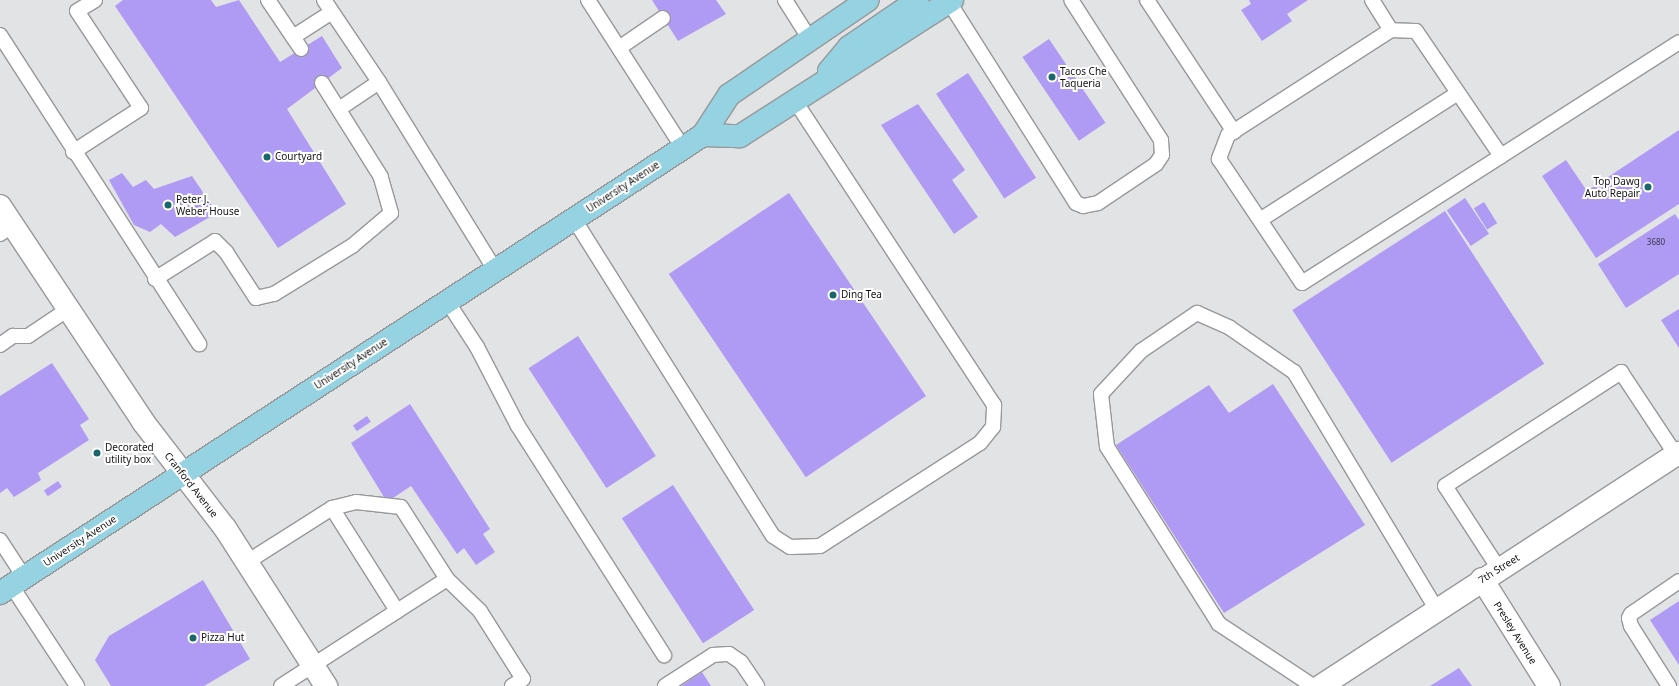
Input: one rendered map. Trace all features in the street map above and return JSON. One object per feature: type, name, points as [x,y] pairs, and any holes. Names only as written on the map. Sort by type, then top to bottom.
[{"type":"main road","name":"University Avenue","points":[[12,585],[703,135],[729,95],[809,38],[868,0]]},
{"type":"main road","points":[[814,88],[849,47],[918,0]]},
{"type":"main road","points":[[703,135],[740,136],[950,1]]},
{"type":"street","name":"Cranford Avenue","points":[[0,206],[6,230],[67,310],[144,423],[225,528],[326,686]]},
{"type":"street","name":"7th Street","points":[[1321,686],[1677,454]]},
{"type":"street","name":"Presley Avenue","points":[[1491,574],[1549,686]]},
{"type":"lane","points":[[73,152],[141,108],[77,12],[95,0]]},
{"type":"lane","points":[[268,0],[301,49]]},
{"type":"lane","points":[[324,0],[379,82],[495,270]]},
{"type":"lane","points":[[588,0],[683,148]]},
{"type":"lane","points":[[785,0],[809,38]]},
{"type":"lane","points":[[950,1],[1076,203],[1083,206],[1098,204],[1156,164],[1162,155],[1162,140],[1071,0]]},
{"type":"lane","points":[[1147,0],[1234,132]]},
{"type":"lane","points":[[1372,0],[1391,30]]},
{"type":"lane","points":[[293,37],[332,12]]},
{"type":"lane","points":[[619,48],[663,18]]},
{"type":"lane","points":[[1501,156],[1416,31],[1391,30],[1228,135],[1219,159],[1302,283],[1501,156],[1679,42]]},
{"type":"lane","points":[[0,35],[73,152],[199,344]]},
{"type":"lane","points":[[339,109],[379,82]]},
{"type":"lane","points":[[155,279],[215,241],[226,252],[256,298],[274,294],[352,246],[391,213],[381,177],[322,83]]},
{"type":"lane","points":[[1260,220],[1458,93]]},
{"type":"lane","points":[[574,219],[773,536],[790,546],[820,546],[980,443],[993,427],[994,404],[795,101]]},
{"type":"lane","points":[[447,301],[477,347],[518,426],[664,655]]},
{"type":"lane","points":[[0,345],[13,336],[28,336],[67,310]]},
{"type":"lane","points":[[1313,686],[1219,624],[1106,447],[1101,394],[1141,351],[1197,312],[1230,328],[1294,372],[1436,610]]},
{"type":"lane","points":[[1491,574],[1445,486],[1622,372],[1677,454]]},
{"type":"lane","points":[[247,562],[332,508],[356,502],[401,506],[447,580],[480,611],[523,679],[512,686]]},
{"type":"lane","points":[[332,508],[397,611]]},
{"type":"lane","points":[[0,540],[12,585],[76,686]]},
{"type":"lane","points":[[281,686],[447,580]]},
{"type":"lane","points":[[1669,686],[1631,626],[1629,618],[1631,614],[1679,581]]},
{"type":"lane","points":[[665,686],[713,655],[729,654],[741,662],[757,686]]},
{"type":"building","name":"Courtyard","points":[[123,0],[211,0],[216,7],[239,0],[280,62],[322,36],[342,68],[287,109],[346,204],[278,248],[115,6]]},
{"type":"building","points":[[652,0],[716,0],[726,14],[678,41]]},
{"type":"building","points":[[1249,0],[1308,0],[1287,14],[1292,21],[1262,41],[1241,10],[1251,4]]},
{"type":"building","points":[[1049,39],[1105,123],[1079,141],[1022,57]]},
{"type":"building","points":[[968,73],[1036,178],[1004,199],[936,94]]},
{"type":"building","points":[[918,104],[965,170],[952,180],[978,217],[954,234],[881,125]]},
{"type":"building","points":[[1679,130],[1679,204],[1596,258],[1542,176],[1566,160],[1587,191]]},
{"type":"building","name":"Peter J. Weber House","points":[[122,173],[133,187],[146,180],[154,189],[192,176],[217,213],[175,237],[161,224],[150,232],[134,225],[109,180]]},
{"type":"building","points":[[789,193],[926,396],[806,477],[669,274]]},
{"type":"building","points":[[1465,198],[1489,234],[1471,246],[1447,210]]},
{"type":"building","points":[[1484,202],[1497,223],[1487,230],[1474,208]]},
{"type":"building","points":[[1445,211],[1544,364],[1391,463],[1292,310]]},
{"type":"building","points":[[1675,214],[1679,220],[1679,274],[1626,308],[1598,264]]},
{"type":"building","points":[[1679,309],[1679,348],[1661,320]]},
{"type":"building","points":[[578,336],[656,456],[606,488],[529,368]]},
{"type":"building","points":[[52,363],[89,419],[80,425],[89,440],[38,473],[41,480],[14,497],[7,488],[0,493],[0,396]]},
{"type":"building","points":[[1273,384],[1365,525],[1224,613],[1116,445],[1209,385],[1229,413]]},
{"type":"building","points":[[410,404],[490,529],[483,534],[495,552],[476,565],[464,548],[457,554],[411,486],[387,502],[351,443]]},
{"type":"building","points":[[367,416],[371,422],[357,431],[353,426]]},
{"type":"building","points":[[58,481],[62,487],[48,496],[44,491]]},
{"type":"building","points":[[673,485],[754,610],[703,643],[622,518]]},
{"type":"building","points":[[203,580],[250,659],[204,686],[111,686],[95,660],[109,636]]},
{"type":"building","points":[[1679,601],[1679,665],[1650,620]]},
{"type":"building","points":[[1459,668],[1472,686],[1430,686]]},
{"type":"building","points":[[702,672],[711,686],[681,686]]},
{"type":"place","name":"Tacos Che Taqueria","points":[[1052,77]]},
{"type":"place","name":"Courtyard","points":[[267,157]]},
{"type":"place","name":"Top Dawg Auto Repair","points":[[1648,187]]},
{"type":"place","name":"Peter J. Weber House","points":[[168,205]]},
{"type":"place","name":"Ding Tea","points":[[833,295]]},
{"type":"place","name":"Decorated utility box","points":[[97,453]]},
{"type":"place","name":"Pizza Hut","points":[[193,638]]}]
